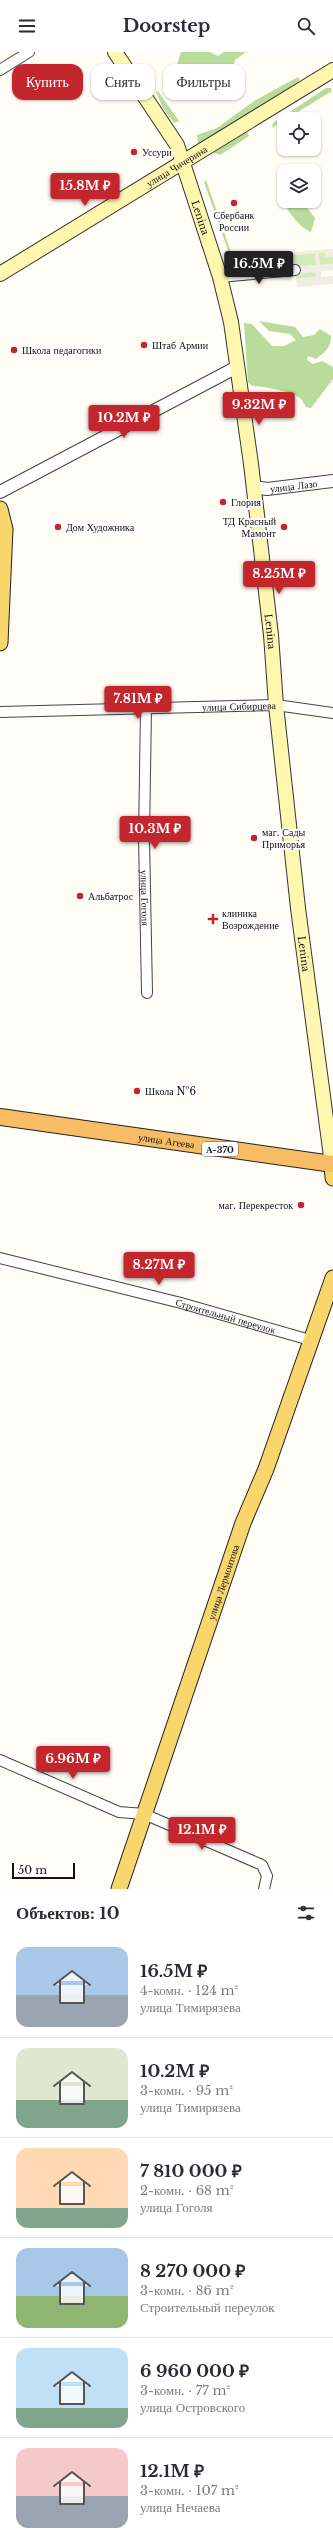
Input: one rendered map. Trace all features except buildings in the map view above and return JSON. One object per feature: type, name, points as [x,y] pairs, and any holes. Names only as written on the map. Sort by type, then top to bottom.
[{"type":"highway","name":"улица Агеева","points":[[0,1117],[333,1168]]},
{"type":"main road","name":"Lenina","points":[[115,52],[177,145],[220,278],[231,322],[254,487],[271,635],[276,705],[300,923],[333,1168]]},
{"type":"main road","name":"улица Чичерина","points":[[0,274],[333,70]]},
{"type":"main road","points":[[0,510],[5,529],[0,643]]},
{"type":"main road","name":"улица Лермонтова","points":[[119,1889],[243,1523],[266,1468],[333,1278]]},
{"type":"street","points":[[0,70],[29,52]]},
{"type":"street","points":[[220,278],[296,270]]},
{"type":"street","points":[[0,492],[237,367]]},
{"type":"street","name":"улица Лазо","points":[[254,487],[267,488],[333,481]]},
{"type":"street","name":"улица Сибирцева","points":[[0,712],[276,705],[333,713]]},
{"type":"street","name":"улица Гоголя","points":[[146,708],[144,838],[147,993]]},
{"type":"street","name":"Строительный переулок","points":[[0,1258],[181,1303],[310,1340]]},
{"type":"street","points":[[0,1760],[119,1812],[144,1814],[262,1865],[267,1876],[264,1889]]},
{"type":"green space","points":[[181,52],[210,52],[218,56],[224,52],[246,52],[235,60],[234,64],[177,64]]},
{"type":"green space","points":[[298,77],[300,79],[297,83],[200,144],[198,143],[197,135],[217,128],[254,101]]},
{"type":"green space","points":[[326,88],[331,88],[332,91],[298,112],[290,112]]},
{"type":"green space","points":[[158,91],[179,121],[174,123],[163,108],[156,92]]},
{"type":"green space","points":[[277,120],[277,125],[272,128],[273,123]]},
{"type":"green space","points":[[246,130],[249,136],[220,155],[214,153],[213,151]]},
{"type":"green space","points":[[206,180],[233,258],[231,259],[204,182]]},
{"type":"green space","points":[[287,208],[307,208],[315,218],[311,232],[304,228]]},
{"type":"green space","points":[[318,252],[325,252],[326,257],[333,256],[333,264],[320,265]]},
{"type":"green space","points":[[315,253],[316,265],[295,267],[294,255]]},
{"type":"green space","points":[[316,272],[316,277],[296,279],[296,273]]},
{"type":"green space","points":[[259,321],[295,327],[303,337],[314,335],[320,329],[331,336],[329,347],[322,354],[316,359],[308,356],[307,360],[313,364],[322,361],[333,367],[333,379],[311,408],[308,408],[300,398],[296,396],[277,390],[252,386],[248,382],[244,323],[252,324],[272,346],[284,346],[296,340],[290,334],[269,331]]},
{"type":"shaded area","points":[[333,249],[333,256],[326,257],[325,252],[318,253],[320,265],[333,264],[333,270],[321,271],[321,277],[333,276],[333,284],[297,287],[296,279],[316,277],[315,272],[296,273],[295,267],[316,265],[315,253],[294,255],[294,252]]},
{"type":"place","name":"Уссури","points":[[134,152]]},
{"type":"place","name":"Сбербанк России","points":[[234,203]]},
{"type":"place","name":"Штаб Армии","points":[[144,345]]},
{"type":"place","name":"Школа педагогики","points":[[14,350]]},
{"type":"place","name":"Глория","points":[[223,502]]},
{"type":"place","name":"Дом Художника","points":[[58,527]]},
{"type":"place","name":"ТД Красный Мамонт","points":[[284,527]]},
{"type":"place","name":"маг. Сады Приморья","points":[[254,838]]},
{"type":"place","name":"Альбатрос","points":[[80,896]]},
{"type":"place","name":"клиника Возрождение","points":[[213,919]]},
{"type":"place","name":"Школа №6","points":[[137,1091]]},
{"type":"place","name":"маг. Перекресток","points":[[301,1205]]}]
